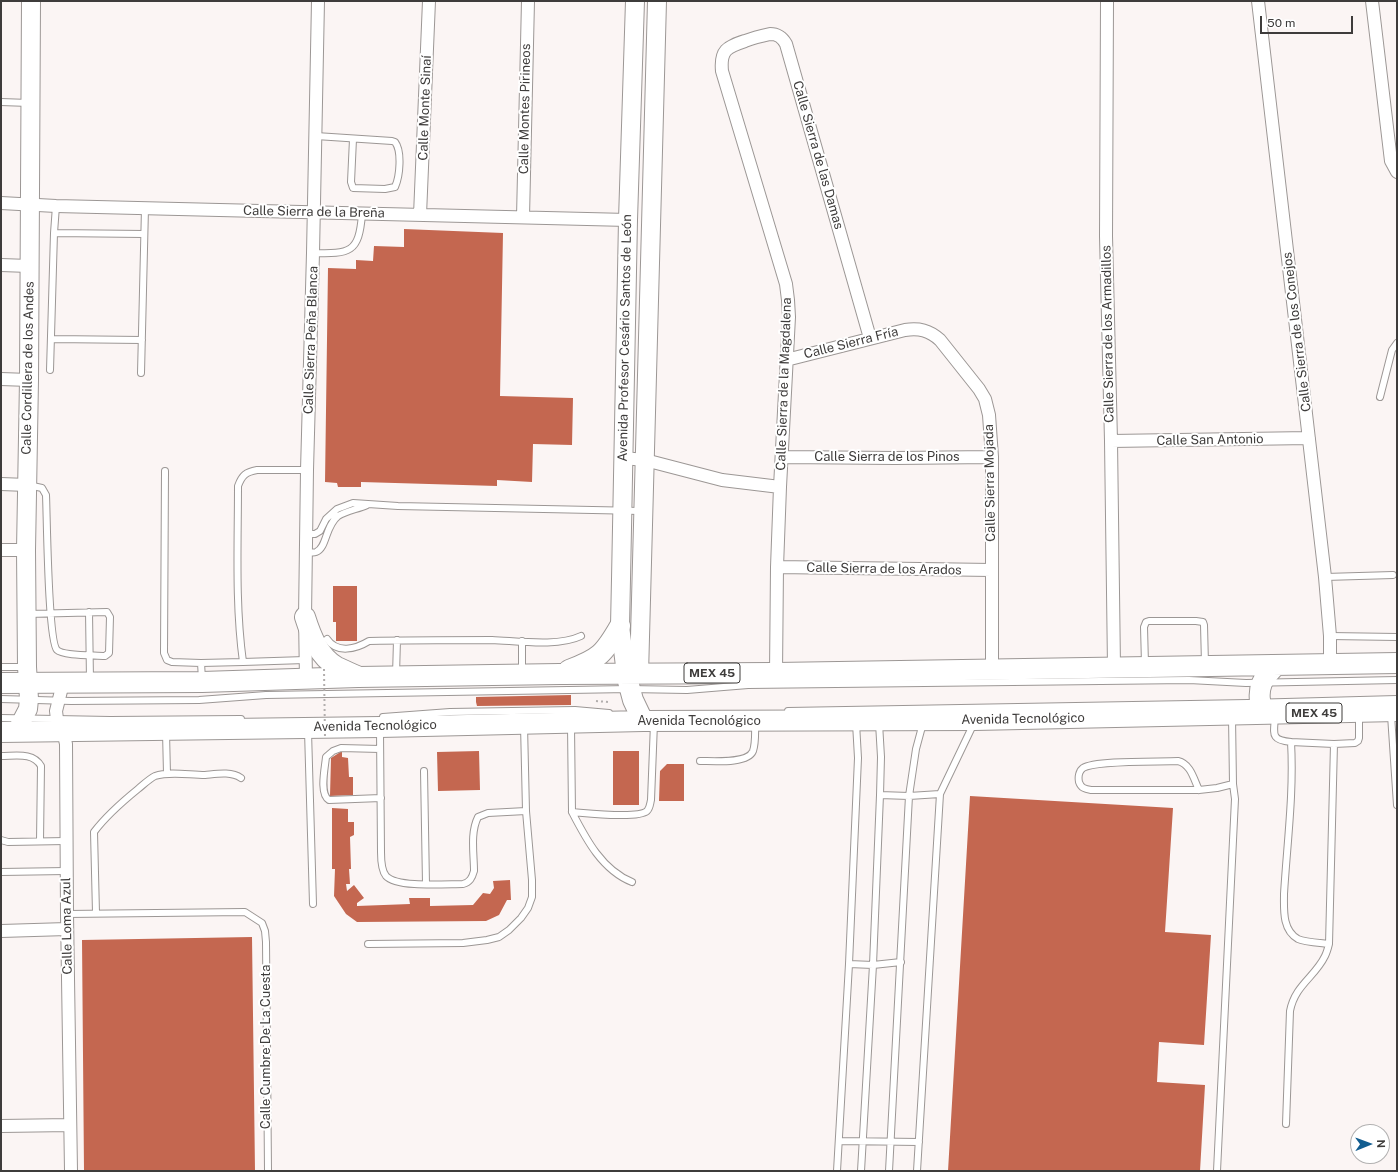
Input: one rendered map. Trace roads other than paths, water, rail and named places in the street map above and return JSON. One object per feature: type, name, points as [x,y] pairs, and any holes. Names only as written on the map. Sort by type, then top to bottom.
[{"type":"main road","points":[[305,617],[312,638],[325,657],[336,666],[358,677]]},
{"type":"main road","points":[[560,674],[598,657],[610,644],[620,626]]},
{"type":"main road","name":"MEX 45","points":[[1,683],[28,683],[60,692],[90,682],[202,672],[306,680],[358,677],[522,674],[560,674],[631,679],[776,673],[1397,663]]},
{"type":"main road","points":[[1267,710],[1262,683],[1276,665]]},
{"type":"main road","points":[[631,679],[643,716]]},
{"type":"main road","name":"Avenida Tecnológico","points":[[14,727],[60,725],[166,730],[308,727],[380,722],[524,724],[643,716],[755,721],[975,720],[1232,715],[1267,710],[1359,712],[1395,707]]},
{"type":"street","name":"Calle Cordillera de los Andes","points":[[14,727],[28,709],[26,550],[29,380],[31,1]]},
{"type":"street","name":"Calle Sierra Peña Blanca","points":[[306,680],[305,617],[307,470],[318,1]]},
{"type":"street","name":"Calle Monte Sinaí","points":[[420,215],[430,1]]},
{"type":"street","name":"Calle Montes Pirineos","points":[[523,217],[528,1]]},
{"type":"street","name":"Avenida Profesor Cesário Santos de León","points":[[631,679],[620,626],[628,220],[635,1]]},
{"type":"street","name":"Avenida Profesor Cesário Santos de León","points":[[631,679],[643,511],[645,460],[657,1]]},
{"type":"street","name":"Calle Sierra de los Armadillos","points":[[1107,1],[1106,236],[1114,667]]},
{"type":"street","name":"Calle Sierra de los Conejos","points":[[1258,1],[1309,438],[1330,636],[1330,664]]},
{"type":"street","points":[[1372,1],[1391,162],[1397,172]]},
{"type":"street","name":"Calle Sierra de las Damas","points":[[723,56],[730,46],[770,34],[776,34],[782,38],[786,44],[870,338]]},
{"type":"street","name":"Calle Sierra de la Magdalena","points":[[723,56],[721,64],[722,71],[786,284],[788,300],[789,317],[777,567],[776,673]]},
{"type":"street","name":"Calle Sierra de la Breña","points":[[1,203],[56,206],[628,220]]},
{"type":"street","points":[[1,265],[29,266]]},
{"type":"street","name":"Calle Sierra Fría","points":[[786,360],[915,328]]},
{"type":"street","name":"Calle Sierra Mojada","points":[[915,328],[924,329],[940,340],[979,389],[985,399],[989,415],[992,457],[992,669]]},
{"type":"street","points":[[1,379],[29,380]]},
{"type":"street","name":"Calle San Antonio","points":[[1111,441],[1309,438]]},
{"type":"street","name":"Calle Sierra de los Pinos","points":[[782,457],[992,457]]},
{"type":"street","points":[[623,458],[645,460],[722,480],[780,487]]},
{"type":"street","points":[[1,484],[27,485]]},
{"type":"street","points":[[1,550],[26,550]]},
{"type":"street","name":"Calle Sierra de los Arados","points":[[777,567],[992,570]]},
{"type":"street","name":"Calle Loma Azul","points":[[60,692],[56,711],[66,744],[66,871],[71,1171]]},
{"type":"street","points":[[1,931],[67,929]]},
{"type":"street","points":[[1,1126],[70,1125]]},
{"type":"lane","points":[[1,102],[30,103]]},
{"type":"lane","points":[[316,136],[353,138],[395,142],[399,151],[398,180],[395,187],[385,190],[353,188],[351,182],[353,138]]},
{"type":"lane","points":[[50,370],[56,206]]},
{"type":"lane","points":[[141,373],[145,208]]},
{"type":"lane","points":[[313,253],[337,254],[345,252],[351,248],[359,237],[362,214]]},
{"type":"lane","points":[[54,234],[144,234]]},
{"type":"lane","points":[[52,339],[142,340]]},
{"type":"lane","points":[[1380,397],[1392,350],[1397,343]]},
{"type":"lane","points":[[243,662],[239,635],[238,486],[241,478],[249,471],[307,470]]},
{"type":"lane","points":[[165,471],[164,653],[167,660],[202,672],[243,662],[305,660]]},
{"type":"lane","points":[[26,614],[50,614],[107,612],[110,617],[109,653],[105,656],[65,653],[57,650],[53,644],[50,614],[46,495],[42,488],[27,485]]},
{"type":"lane","points":[[307,534],[315,534],[320,531],[326,519],[337,509],[352,503],[398,506],[643,511]]},
{"type":"lane","points":[[307,552],[316,552],[321,549],[324,545],[327,530],[337,517],[370,504]]},
{"type":"lane","points":[[1324,577],[1393,574]]},
{"type":"lane","points":[[89,612],[90,682]]},
{"type":"lane","points":[[1145,666],[1144,627],[1146,622],[1149,621],[1203,622],[1205,665]]},
{"type":"lane","points":[[327,639],[331,645],[341,648],[359,648],[369,641],[551,642],[575,639],[581,636]]},
{"type":"lane","points":[[1330,636],[1397,636]]},
{"type":"lane","points":[[396,677],[397,640]]},
{"type":"lane","points":[[522,641],[522,674]]},
{"type":"lane","points":[[1,667],[28,683],[1,699]]},
{"type":"lane","points":[[60,692],[199,700],[266,695],[631,679],[687,690],[748,685],[1189,680],[1262,683],[1397,680]]},
{"type":"lane","points":[[782,711],[1267,710],[1395,707],[1397,805]]},
{"type":"lane","points":[[526,812],[488,813],[478,817],[475,823],[474,831],[474,871],[468,882],[463,884],[415,884],[400,882],[386,876],[382,867],[380,852],[380,722],[450,712],[575,710],[616,713]]},
{"type":"lane","points":[[1267,710],[1277,740],[1334,744],[1349,744],[1358,741],[1359,712]]},
{"type":"lane","points":[[1217,1171],[1235,799],[1233,784],[1232,715]]},
{"type":"lane","points":[[572,812],[631,815],[642,814],[647,812],[650,808],[651,800],[643,716]]},
{"type":"lane","points":[[1,718],[14,727]]},
{"type":"lane","points":[[60,725],[245,719]]},
{"type":"lane","points":[[837,1171],[849,964],[858,758],[856,720]]},
{"type":"lane","points":[[861,1171],[873,965],[880,795],[881,757],[879,720]]},
{"type":"lane","points":[[889,1171],[909,796],[916,749],[924,720]]},
{"type":"lane","points":[[917,1171],[940,794],[975,720]]},
{"type":"lane","points":[[700,761],[738,760],[750,756],[753,751],[754,744],[755,721]]},
{"type":"lane","points":[[571,722],[572,812],[581,830],[598,855],[622,878],[632,882]]},
{"type":"lane","points":[[368,944],[463,943],[487,940],[499,937],[509,930],[521,918],[528,908],[532,897],[526,812],[524,724]]},
{"type":"lane","points":[[308,727],[313,904]]},
{"type":"lane","points":[[166,730],[167,774]]},
{"type":"lane","points":[[1291,742],[1292,774],[1284,912],[1288,930],[1299,939],[1329,944]]},
{"type":"lane","points":[[1286,1124],[1290,1011],[1292,1002],[1295,994],[1326,955],[1329,944],[1334,744]]},
{"type":"lane","points":[[380,749],[342,748],[333,751],[326,757],[324,795],[329,800],[381,798]]},
{"type":"lane","points":[[1,756],[30,756],[34,758],[41,766],[40,841]]},
{"type":"lane","points":[[1199,790],[1189,768],[1182,762],[1098,763],[1084,767],[1080,770],[1078,777],[1083,788],[1091,790],[1199,790],[1218,788],[1233,784]]},
{"type":"lane","points":[[424,772],[426,884]]},
{"type":"lane","points":[[67,914],[96,913],[94,832],[101,823],[149,780],[155,776],[167,774],[227,774],[237,775],[241,778]]},
{"type":"lane","points":[[880,795],[909,796],[940,794]]},
{"type":"lane","points":[[1,840],[8,842],[66,841]]},
{"type":"lane","points":[[1,872],[66,871]]},
{"type":"lane","name":"Calle Cumbre De La Cuesta","points":[[96,913],[245,912],[262,923],[265,931],[266,942],[268,1171]]},
{"type":"lane","points":[[849,964],[873,965],[901,962]]},
{"type":"lane","points":[[839,1141],[919,1142]]}]
